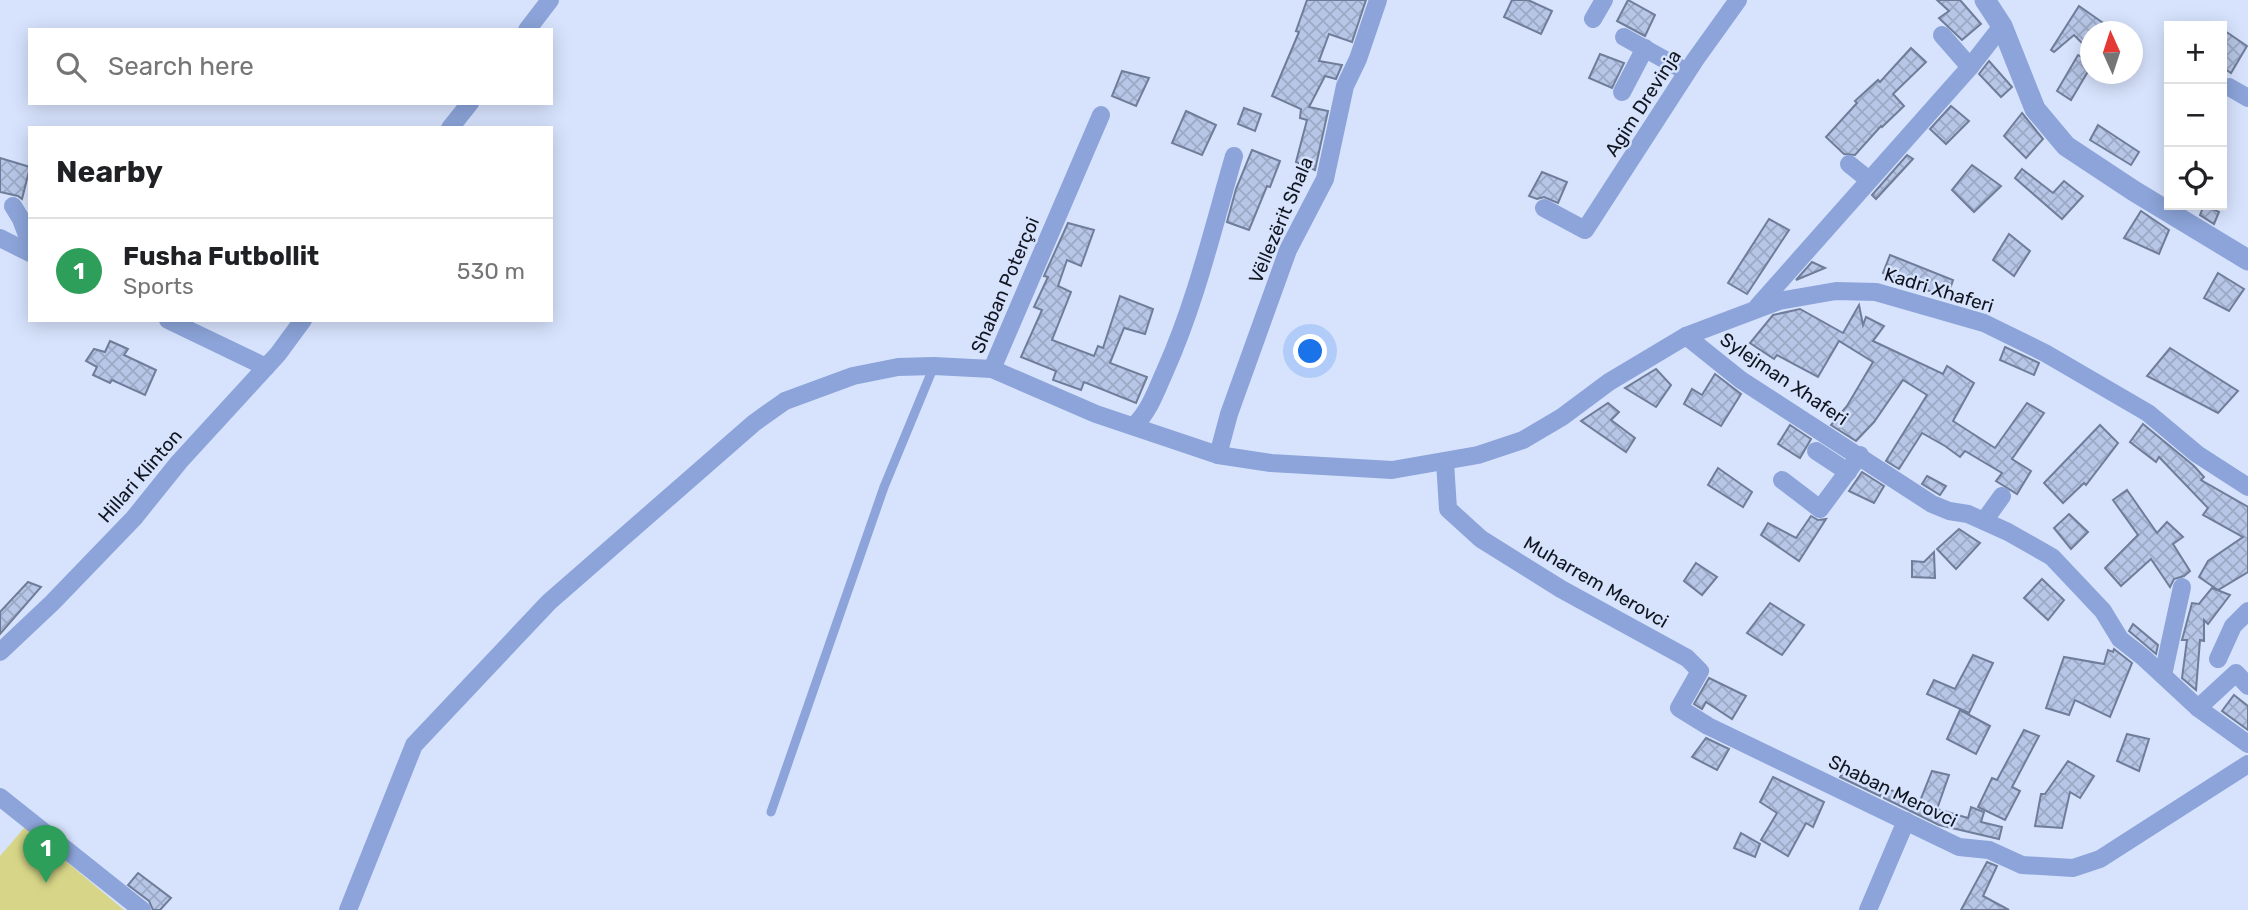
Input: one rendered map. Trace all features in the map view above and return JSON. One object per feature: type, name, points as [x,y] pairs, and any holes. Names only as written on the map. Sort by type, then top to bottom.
[{"type":"street","points":[[529,28],[550,0]]},
{"type":"street","name":"Vëllezërit Shala","points":[[1218,455],[1229,414],[1288,250],[1325,179],[1345,86],[1378,0]]},
{"type":"street","points":[[1593,19],[1604,0]]},
{"type":"street","name":"Agim Drevinja","points":[[1544,208],[1585,230],[1687,72],[1738,0]]},
{"type":"street","points":[[1985,0],[2002,26],[2035,109],[2066,146],[2248,260]]},
{"type":"street","points":[[1755,310],[2002,26]]},
{"type":"street","points":[[1942,35],[1969,67]]},
{"type":"street","points":[[1624,37],[1687,72]]},
{"type":"street","points":[[1622,92],[1645,48]]},
{"type":"street","points":[[2230,87],[2248,98]]},
{"type":"street","points":[[452,126],[468,105]]},
{"type":"street","name":"Shaban Poterçoi","points":[[1101,115],[992,369],[1096,414],[1218,455],[1271,463],[1392,470],[1445,462]]},
{"type":"street","points":[[1134,426],[1146,414],[1172,355],[1193,296],[1234,156]]},
{"type":"street","points":[[1849,164],[1869,180]]},
{"type":"street","points":[[13,206],[28,238]]},
{"type":"street","points":[[0,239],[28,252]]},
{"type":"street","name":"Kadri Xhaferi","points":[[1445,462],[1478,455],[1523,440],[1562,417],[1608,382],[1686,336],[1779,301],[1836,291],[1876,292],[1984,323],[2045,353],[2148,412],[2197,454],[2248,487]]},
{"type":"street","points":[[172,322],[266,367]]},
{"type":"street","name":"Hillari Klinton","points":[[0,652],[52,603],[134,518],[179,462],[266,367],[301,322]]},
{"type":"street","name":"Sylejman Xhaferi","points":[[1686,336],[1741,380],[1932,504],[1984,521],[2052,557],[2103,611],[2120,639],[2197,708],[2248,744]]},
{"type":"street","points":[[348,910],[414,745],[549,602],[754,423],[785,401],[853,376],[898,367],[992,369]]},
{"type":"street","points":[[1816,451],[1848,472]]},
{"type":"street","points":[[1782,480],[1821,509],[1860,456]]},
{"type":"street","name":"Muharrem Merovci","points":[[1445,462],[1448,509],[1480,540],[1561,589],[1687,658],[1700,671],[1679,708],[1708,726]]},
{"type":"street","points":[[1984,521],[2002,496]]},
{"type":"street","points":[[2163,675],[2182,587]]},
{"type":"street","points":[[2218,659],[2233,626],[2248,611]]},
{"type":"street","points":[[2197,708],[2236,673],[2248,686]]},
{"type":"street","name":"Shaban Merovci","points":[[1708,726],[1959,847],[1990,850],[2022,865],[2073,868],[2100,859],[2248,764]]},
{"type":"street","points":[[0,797],[142,910]]},
{"type":"street","points":[[1868,910],[1906,821]]},
{"type":"lane","points":[[771,812],[884,486],[934,366]]},
{"type":"shaded area","points":[[25,827],[124,910],[0,910],[0,856]]},
{"type":"building","points":[[1307,0],[1366,0],[1352,42],[1329,34],[1319,61],[1342,65],[1336,79],[1325,76],[1309,107],[1328,111],[1315,170],[1296,162],[1307,120],[1300,118],[1301,109],[1272,96],[1299,32],[1296,31]]},
{"type":"building","points":[[1512,0],[1528,0],[1552,11],[1541,34],[1504,17]]},
{"type":"building","points":[[1628,0],[1655,15],[1645,36],[1617,21]]},
{"type":"building","points":[[1937,0],[1960,0],[1981,24],[1962,40],[1939,18],[1949,11]]},
{"type":"building","points":[[2079,6],[2100,21],[2080,21],[2080,41],[2074,35],[2054,52],[2051,50]]},
{"type":"building","points":[[2227,32],[2247,46],[2231,73],[2227,70]]},
{"type":"building","points":[[1911,48],[1926,62],[1893,94],[1904,106],[1881,126],[1855,155],[1844,154],[1826,137],[1857,103],[1855,101],[1878,80],[1880,82]]},
{"type":"building","points":[[1600,54],[1624,63],[1612,88],[1589,78]]},
{"type":"building","points":[[2078,55],[2080,56],[2080,84],[2071,100],[2057,91]]},
{"type":"building","points":[[1989,61],[2012,87],[2001,97],[1979,74]]},
{"type":"building","points":[[1122,71],[1149,78],[1136,106],[1112,96]]},
{"type":"building","points":[[1951,106],[1969,121],[1946,144],[1930,129]]},
{"type":"building","points":[[1244,108],[1261,114],[1255,131],[1238,124]]},
{"type":"building","points":[[1186,111],[1216,125],[1202,155],[1172,143]]},
{"type":"building","points":[[2022,113],[2043,139],[2026,158],[2004,136]]},
{"type":"building","points":[[2098,125],[2139,152],[2131,165],[2090,140]]},
{"type":"building","points":[[1252,150],[1280,161],[1249,230],[1227,222],[1236,189]]},
{"type":"building","points":[[1907,155],[1913,159],[1876,199],[1872,195]]},
{"type":"building","points":[[0,158],[28,166],[22,199],[0,192]]},
{"type":"building","points":[[1972,165],[2001,186],[1974,212],[1952,190]]},
{"type":"building","points":[[2022,169],[2053,193],[2064,181],[2083,196],[2062,219],[2015,178]]},
{"type":"building","points":[[1542,172],[1567,182],[1558,203],[1544,197],[1537,199],[1529,196]]},
{"type":"building","points":[[2202,210],[2219,212],[2214,224],[2200,215]]},
{"type":"building","points":[[2141,211],[2169,230],[2159,254],[2124,238]]},
{"type":"building","points":[[1769,219],[1789,230],[1747,294],[1728,283]]},
{"type":"building","points":[[1068,223],[1094,230],[1081,266],[1067,260],[1058,286],[1071,292],[1052,340],[1094,356],[1098,346],[1103,348],[1120,296],[1153,309],[1145,334],[1124,328],[1110,363],[1147,377],[1136,403],[1084,382],[1081,390],[1053,380],[1056,371],[1021,357],[1042,310],[1034,307],[1048,277],[1044,276]]},
{"type":"building","points":[[2009,234],[2030,251],[2014,276],[1993,260]]},
{"type":"building","points":[[1890,255],[1953,280],[1947,298],[1883,273]]},
{"type":"building","points":[[1812,262],[1825,268],[1796,280]]},
{"type":"building","points":[[2218,273],[2244,289],[2229,311],[2204,298]]},
{"type":"building","points":[[1859,305],[1863,325],[1866,317],[1884,326],[1873,341],[1943,374],[1947,366],[1974,383],[1953,421],[1995,448],[2027,403],[2044,413],[2012,459],[2031,471],[2017,494],[1996,481],[2002,473],[1965,451],[1960,457],[1922,433],[1899,469],[1886,461],[1927,395],[1903,380],[1874,422],[1856,441],[1831,425],[1847,406],[1873,362],[1839,341],[1818,377],[1777,355],[1774,359],[1750,343],[1773,315],[1800,309],[1843,333]]},
{"type":"building","points":[[110,341],[128,349],[124,355],[156,370],[145,395],[112,380],[110,383],[93,375],[97,367],[86,361],[94,349],[105,352]]},
{"type":"building","points":[[2005,347],[2039,363],[2034,375],[2000,360]]},
{"type":"building","points":[[2170,348],[2238,391],[2218,413],[2147,376]]},
{"type":"building","points":[[1656,369],[1671,385],[1656,407],[1625,388]]},
{"type":"building","points":[[1715,374],[1741,394],[1721,426],[1684,404],[1692,389],[1702,395]]},
{"type":"building","points":[[1608,403],[1619,412],[1611,420],[1635,438],[1626,452],[1581,421]]},
{"type":"building","points":[[2143,424],[2194,466],[2204,477],[2201,480],[2248,507],[2248,572],[2218,590],[2199,577],[2208,561],[2243,537],[2203,515],[2208,508],[2159,457],[2156,462],[2130,442]]},
{"type":"building","points":[[1790,425],[1811,439],[1800,458],[1778,444]]},
{"type":"building","points":[[2100,425],[2118,443],[2086,485],[2084,483],[2063,503],[2044,483]]},
{"type":"building","points":[[1718,468],[1752,492],[1743,507],[1708,485]]},
{"type":"building","points":[[1862,472],[1884,486],[1874,503],[1849,491]]},
{"type":"building","points":[[1927,476],[1946,486],[1940,495],[1922,484]]},
{"type":"building","points":[[2127,490],[2157,533],[2167,522],[2183,537],[2173,544],[2190,571],[2174,579],[2170,587],[2151,559],[2121,586],[2105,568],[2138,535],[2113,500]]},
{"type":"building","points":[[2069,514],[2088,532],[2071,549],[2054,528]]},
{"type":"building","points":[[1811,516],[1818,520],[1826,519],[1799,561],[1761,535],[1768,523],[1796,538]]},
{"type":"building","points":[[1959,529],[1980,543],[1956,569],[1937,549]]},
{"type":"building","points":[[1934,552],[1935,578],[1912,577],[1912,561],[1924,562]]},
{"type":"building","points":[[1696,563],[1717,577],[1702,595],[1684,581]]},
{"type":"building","points":[[2042,579],[2064,600],[2048,620],[2024,598]]},
{"type":"building","points":[[28,582],[41,587],[0,634],[0,612]]},
{"type":"building","points":[[2212,588],[2230,595],[2208,624],[2204,620],[2204,641],[2200,640],[2196,690],[2182,678],[2187,640],[2182,640],[2192,603],[2199,604]]},
{"type":"building","points":[[1770,603],[1804,625],[1782,655],[1747,633]]},
{"type":"building","points":[[2133,624],[2158,645],[2156,654],[2129,631]]},
{"type":"building","points":[[2114,649],[2132,663],[2110,717],[2075,700],[2069,715],[2046,708],[2064,657],[2104,664],[2108,650],[2113,652]]},
{"type":"building","points":[[1973,655],[1993,663],[1969,713],[1927,694],[1934,680],[1955,689]]},
{"type":"building","points":[[1709,678],[1746,696],[1732,719],[1706,702],[1702,709],[1694,704]]},
{"type":"building","points":[[2234,695],[2248,706],[2248,730],[2222,711]]},
{"type":"building","points":[[1960,710],[1990,726],[1976,754],[1947,739]]},
{"type":"building","points":[[2024,730],[2039,736],[2012,787],[2020,791],[2005,820],[1978,807],[1992,778],[1997,780]]},
{"type":"building","points":[[2127,734],[2149,739],[2139,771],[2117,761]]},
{"type":"building","points":[[1706,738],[1729,749],[1717,770],[1692,757]]},
{"type":"building","points":[[2068,761],[2094,776],[2080,798],[2070,792],[2062,828],[2035,826],[2041,794],[2045,794]]},
{"type":"building","points":[[1932,771],[1949,775],[1937,809],[1968,818],[1971,807],[1984,812],[1981,822],[2002,827],[1999,839],[1939,825],[1884,798],[1888,789],[1920,801]]},
{"type":"building","points":[[1843,773],[1882,789],[1880,796],[1840,777]]},
{"type":"building","points":[[1773,777],[1824,802],[1813,827],[1806,823],[1788,856],[1761,840],[1777,813],[1760,802]]},
{"type":"building","points":[[1741,833],[1760,844],[1755,857],[1734,848]]},
{"type":"building","points":[[1987,862],[1997,866],[1983,896],[2009,910],[1961,910]]},
{"type":"building","points":[[138,873],[171,898],[160,910],[153,910],[149,901],[128,885]]},
{"type":"place","name":"Fusha Futbollit","points":[[46,883]]}]
